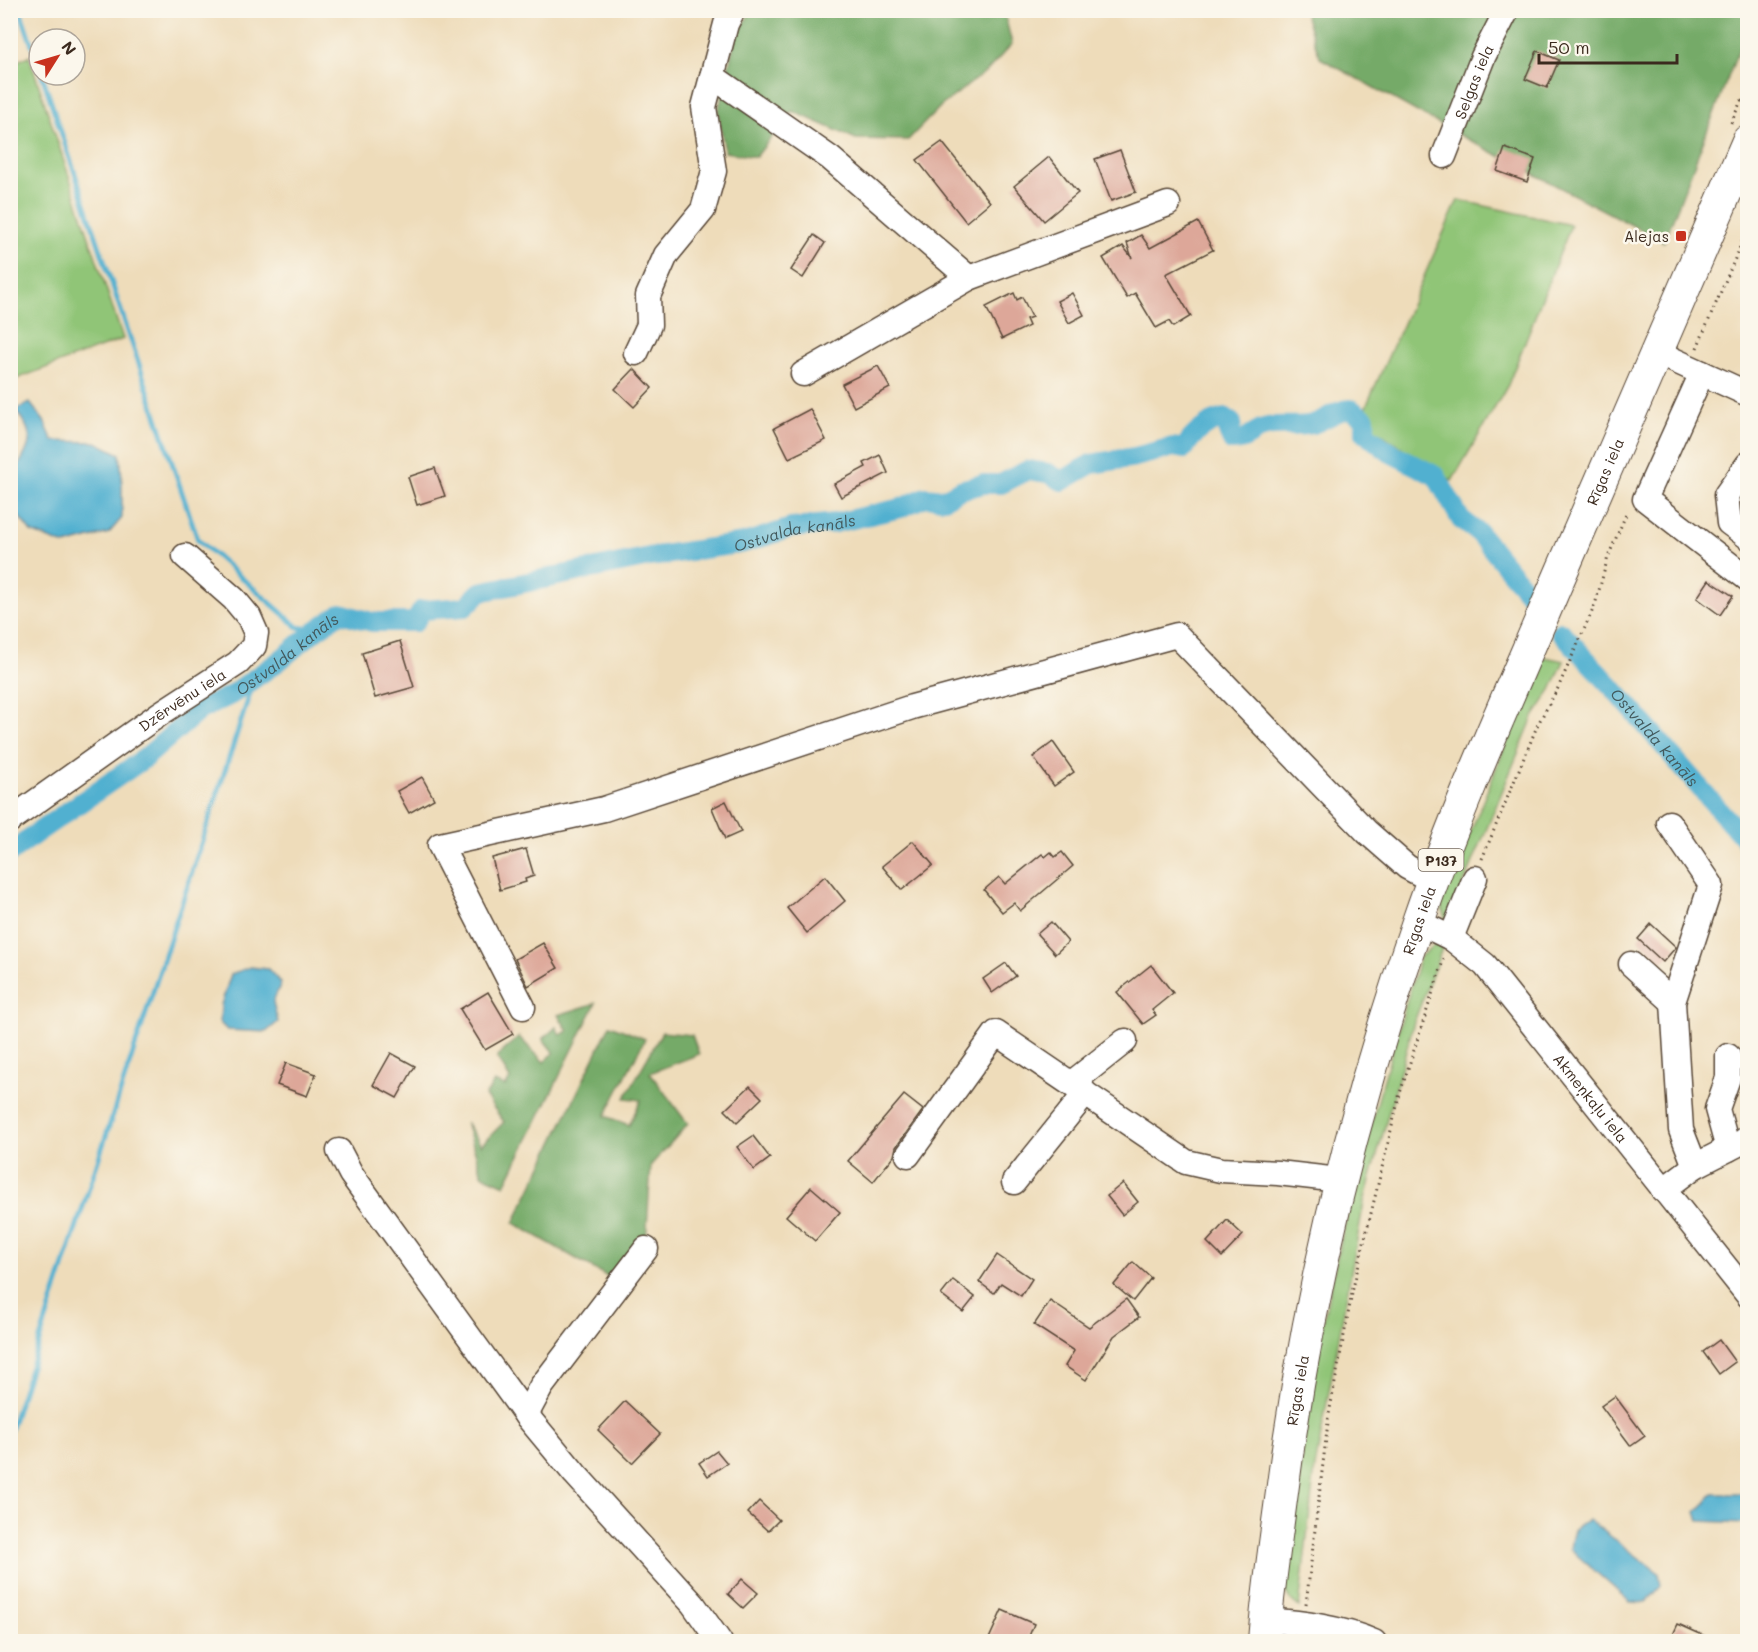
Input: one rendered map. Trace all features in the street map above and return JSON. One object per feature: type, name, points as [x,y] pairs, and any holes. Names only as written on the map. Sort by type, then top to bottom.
[{"type":"main road","name":"Rīgas iela","points":[[1265,1631],[1288,1439],[1308,1322],[1339,1180],[1357,1112],[1418,922],[1517,676],[1748,141]]},
{"type":"street","points":[[636,353],[650,325],[648,296],[666,255],[703,210],[714,171],[704,107],[726,24],[733,10]]},
{"type":"street","name":"Selgas iela","points":[[1444,156],[1483,57],[1507,10]]},
{"type":"street","points":[[712,76],[830,158],[969,278]]},
{"type":"street","points":[[803,374],[969,278],[1167,204]]},
{"type":"street","points":[[1656,352],[1748,394]]},
{"type":"street","points":[[1702,373],[1646,499],[1748,579]]},
{"type":"street","points":[[1748,464],[1726,495],[1729,523],[1748,537]]},
{"type":"street","name":"Dzērvēnu iela","points":[[10,820],[161,713],[238,663],[254,646],[256,633],[249,617],[234,599],[185,556]]},
{"type":"street","points":[[523,1007],[440,845],[604,809],[912,707],[1177,635],[1367,832],[1407,867],[1433,881]]},
{"type":"street","points":[[1669,823],[1711,885],[1673,1002],[1681,1130],[1695,1166]]},
{"type":"street","points":[[1451,938],[1475,878]]},
{"type":"street","name":"Akmeņkaļu iela","points":[[1418,922],[1451,938],[1485,965],[1748,1295]]},
{"type":"street","points":[[1631,964],[1673,1002]]},
{"type":"street","points":[[1011,1023],[1081,1086]]},
{"type":"street","points":[[908,1155],[996,1033],[1081,1086],[1186,1162],[1221,1170],[1278,1173],[1339,1180]]},
{"type":"street","points":[[1014,1182],[1081,1086],[1125,1041]]},
{"type":"street","points":[[1663,1190],[1695,1166],[1742,1142],[1717,1108],[1728,1078],[1728,1056]]},
{"type":"street","points":[[339,1151],[351,1174],[526,1415],[575,1474],[693,1604],[720,1641]]},
{"type":"street","points":[[526,1415],[541,1387],[646,1249]]},
{"type":"street","points":[[1265,1631],[1303,1623],[1358,1634],[1374,1641]]},
{"type":"path","points":[[1475,878],[1538,724],[1558,688],[1582,634]]},
{"type":"path","points":[[1303,1623],[1329,1414],[1356,1277],[1400,1093],[1451,938]]},
{"type":"green space","points":[[1001,10],[1005,16],[1012,44],[988,70],[941,106],[908,140],[856,139],[792,111],[756,157],[725,152],[718,112],[735,39],[751,11]]},
{"type":"green space","points":[[1747,10],[1748,26],[1664,242],[1448,129],[1320,58],[1304,11]]},
{"type":"green space","points":[[27,57],[27,87],[39,87],[123,339],[11,381],[11,64]]},
{"type":"green space","points":[[1458,200],[1571,225],[1508,385],[1452,481],[1360,420]]},
{"type":"green space","points":[[1545,657],[1564,661],[1551,690],[1533,717],[1448,922],[1441,905],[1539,662]]},
{"type":"green space","points":[[1443,946],[1414,1022],[1364,1202],[1315,1467],[1299,1607],[1284,1590],[1312,1383],[1333,1275],[1359,1168],[1420,957],[1431,947]]},
{"type":"green space","points":[[596,1003],[505,1185],[482,1175],[466,1122],[481,1145],[504,1122],[485,1096],[494,1082],[505,1086],[510,1079],[497,1057],[519,1037],[544,1062],[554,1053],[543,1039],[556,1027],[560,1035],[568,1031],[558,1015]]},
{"type":"green space","points":[[610,1025],[645,1039],[605,1116],[629,1125],[641,1100],[625,1098],[662,1032],[692,1035],[699,1054],[650,1073],[688,1124],[651,1165],[646,1243],[608,1277],[514,1223]]},
{"type":"water","points":[[30,403],[44,421],[53,441],[96,442],[120,454],[122,518],[109,533],[65,545],[31,532],[11,506],[11,475],[24,455],[29,441],[27,427],[15,410]]},
{"type":"water","points":[[250,967],[268,969],[281,983],[273,1002],[278,1022],[266,1032],[227,1030],[220,1023],[221,1005],[231,974]]},
{"type":"water","points":[[1713,1494],[1747,1494],[1747,1523],[1699,1521],[1696,1512]]},
{"type":"water","points":[[1589,1520],[1659,1573],[1661,1586],[1646,1603],[1630,1602],[1570,1549],[1576,1527]]},
{"type":"building","points":[[1537,51],[1559,60],[1547,88],[1525,79]]},
{"type":"building","points":[[942,142],[990,202],[966,222],[917,160]]},
{"type":"building","points":[[1505,148],[1535,159],[1527,182],[1497,171]]},
{"type":"building","points":[[1120,150],[1136,192],[1111,201],[1095,159]]},
{"type":"building","points":[[1049,157],[1078,193],[1044,221],[1014,186]]},
{"type":"building","points":[[1198,222],[1213,250],[1166,274],[1191,316],[1173,327],[1169,321],[1156,328],[1135,293],[1127,298],[1103,258],[1123,246],[1132,258],[1127,243],[1141,235],[1150,248]]},
{"type":"building","points":[[814,235],[825,243],[803,278],[791,270]]},
{"type":"building","points":[[1014,293],[1017,300],[1022,297],[1032,317],[1026,319],[1029,326],[1002,339],[986,307]]},
{"type":"building","points":[[1072,293],[1084,315],[1069,323],[1057,301]]},
{"type":"building","points":[[878,366],[890,388],[854,407],[842,384]]},
{"type":"building","points":[[634,369],[652,388],[634,407],[615,389]]},
{"type":"building","points":[[810,409],[826,440],[789,458],[774,428]]},
{"type":"building","points":[[880,455],[888,473],[841,497],[834,484],[866,467],[864,463]]},
{"type":"building","points":[[435,468],[445,496],[417,505],[408,477]]},
{"type":"building","points":[[1709,580],[1733,596],[1720,615],[1697,598]]},
{"type":"building","points":[[400,641],[414,687],[375,698],[362,653]]},
{"type":"building","points":[[1053,742],[1074,772],[1054,786],[1033,757]]},
{"type":"building","points":[[422,777],[434,799],[409,813],[397,791]]},
{"type":"building","points":[[726,801],[741,832],[725,839],[712,808]]},
{"type":"building","points":[[913,841],[933,865],[902,890],[882,866]]},
{"type":"building","points":[[526,849],[534,876],[525,879],[526,882],[500,890],[492,858]]},
{"type":"building","points":[[1051,852],[1055,857],[1062,852],[1073,866],[1020,911],[1014,903],[1002,912],[984,890],[999,877],[1005,884],[1042,854],[1045,857]]},
{"type":"building","points":[[825,876],[845,901],[807,933],[787,908]]},
{"type":"building","points":[[1051,922],[1068,942],[1055,954],[1037,934]]},
{"type":"building","points":[[1651,924],[1676,947],[1663,962],[1638,939]]},
{"type":"building","points":[[543,943],[558,968],[528,986],[515,959]]},
{"type":"building","points":[[1006,963],[1016,976],[992,993],[983,979]]},
{"type":"building","points":[[1151,965],[1173,993],[1152,1010],[1156,1015],[1143,1024],[1117,992]]},
{"type":"building","points":[[488,992],[513,1034],[485,1050],[460,1009]]},
{"type":"building","points":[[391,1053],[415,1066],[397,1098],[373,1085]]},
{"type":"building","points":[[286,1063],[316,1074],[307,1096],[277,1085]]},
{"type":"building","points":[[750,1086],[762,1098],[737,1122],[725,1110]]},
{"type":"building","points":[[904,1095],[923,1110],[896,1147],[894,1156],[873,1182],[848,1161]]},
{"type":"building","points":[[753,1136],[770,1158],[754,1170],[737,1147]]},
{"type":"building","points":[[1123,1183],[1138,1202],[1122,1215],[1107,1196]]},
{"type":"building","points":[[811,1187],[840,1212],[815,1241],[786,1216]]},
{"type":"building","points":[[1227,1220],[1243,1235],[1222,1257],[1207,1242]]},
{"type":"building","points":[[997,1255],[1032,1279],[1021,1296],[1001,1283],[994,1293],[979,1282]]},
{"type":"building","points":[[1133,1262],[1151,1278],[1133,1301],[1114,1285]]},
{"type":"building","points":[[953,1280],[975,1297],[963,1312],[941,1295]]},
{"type":"building","points":[[1126,1299],[1139,1317],[1114,1336],[1086,1380],[1065,1366],[1074,1351],[1034,1325],[1050,1301],[1089,1327]]},
{"type":"building","points":[[1719,1340],[1735,1362],[1719,1374],[1703,1352]]},
{"type":"building","points":[[1615,1396],[1645,1436],[1631,1446],[1601,1406]]},
{"type":"building","points":[[625,1401],[660,1434],[632,1463],[598,1430]]},
{"type":"building","points":[[717,1451],[727,1463],[708,1476],[699,1463]]},
{"type":"building","points":[[759,1501],[779,1520],[768,1531],[748,1513]]},
{"type":"building","points":[[742,1579],[758,1593],[743,1608],[728,1594]]},
{"type":"building","points":[[1002,1610],[1034,1624],[1027,1641],[988,1641]]},
{"type":"building","points":[[1678,1624],[1716,1641],[1670,1641]]},
{"type":"waterway","points":[[20,10],[27,31]]},
{"type":"waterway","points":[[46,87],[198,540],[298,627],[316,630]]},
{"type":"waterway","name":"Ostvalda kanāls","points":[[10,853],[145,758],[200,710],[231,695],[341,613],[372,622],[415,622],[422,610],[465,607],[480,592],[649,557],[744,543],[791,528],[835,523],[901,508],[925,497],[944,499],[960,490],[983,484],[1001,484],[1028,470],[1048,473],[1062,481],[1091,464],[1135,457],[1173,447],[1184,449],[1202,429],[1220,419],[1226,418],[1232,423],[1228,432],[1232,441],[1236,441],[1270,426],[1312,424],[1340,411],[1351,409],[1365,419],[1365,433],[1389,452],[1436,476],[1461,520],[1479,533],[1527,592]]},
{"type":"waterway","name":"Ostvalda kanāls","points":[[1561,632],[1748,843]]},
{"type":"waterway","points":[[10,1431],[255,678]]},
{"type":"place","name":"Alejas","points":[[1681,236]]}]
